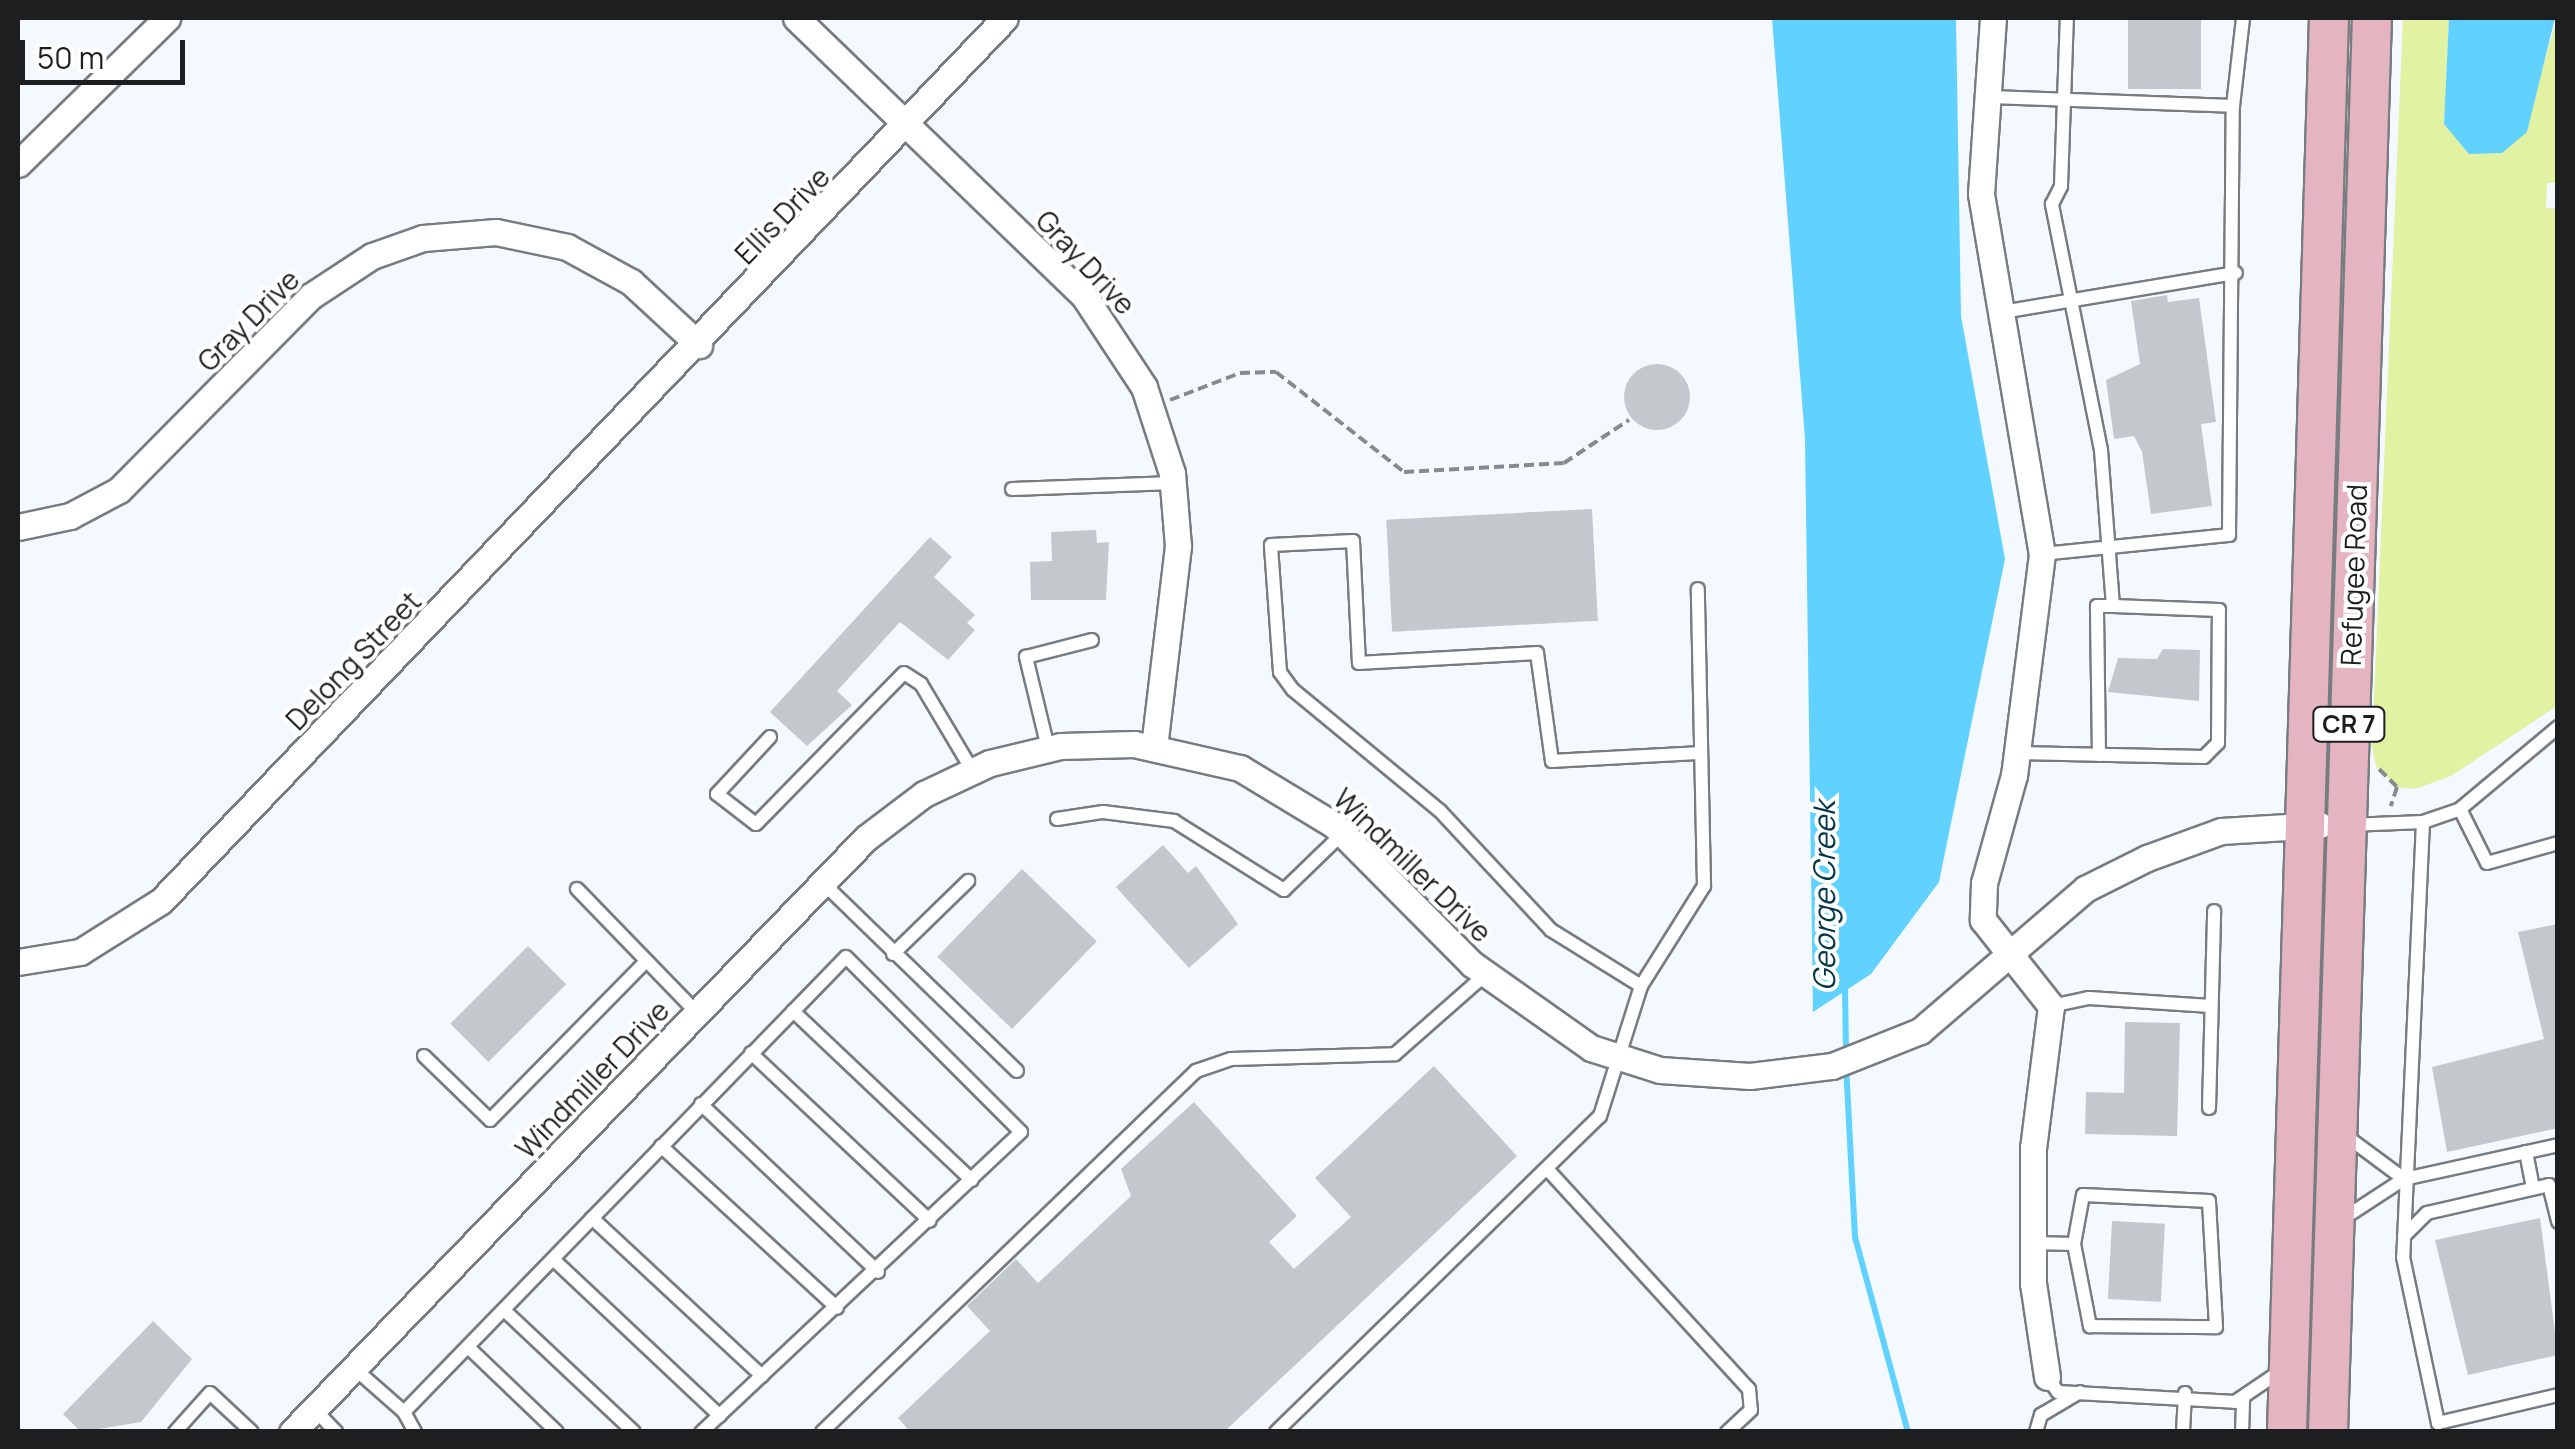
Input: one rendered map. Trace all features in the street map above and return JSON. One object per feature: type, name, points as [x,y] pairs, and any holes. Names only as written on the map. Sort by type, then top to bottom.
[{"type":"main road","name":"Refugee Road","points":[[2328,1432],[2335,1129],[2324,826],[2329,18]]},
{"type":"main road","name":"Refugee Road","points":[[2287,1432],[2292,1203],[2324,826],[2372,18]]},
{"type":"main road","name":"Refugee Road","points":[[2292,1203],[2311,1233],[2310,1432]]},
{"type":"street","points":[[18,164],[168,18]]},
{"type":"street","name":"Gray Drive","points":[[796,18],[1084,296],[1152,408],[1174,483],[1176,584],[1154,746]]},
{"type":"street","points":[[909,127],[1005,18]]},
{"type":"street","points":[[1993,18],[1981,194],[2042,554],[2017,753],[1984,920],[2016,952],[2050,1006],[2033,1242],[2046,1377]]},
{"type":"street","name":"Ellis Drive","points":[[699,345],[909,127]]},
{"type":"street","name":"Gray Drive","points":[[18,527],[70,516],[118,490],[311,296],[372,256],[424,238],[496,232],[567,248],[631,282],[699,345]]},
{"type":"street","name":"Delong Street","points":[[18,962],[80,952],[161,902],[699,345]]},
{"type":"street","name":"Windmiller Drive","points":[[292,1432],[823,882],[894,814],[972,770],[1048,748],[1154,746],[1240,768],[1342,833],[1485,975],[1616,1056],[1660,1070],[1750,1076],[1843,1062],[1920,1031],[2085,889],[2146,858],[2221,831],[2324,826]]},
{"type":"lane","points":[[2068,18],[2052,204],[2114,552],[2114,606]]},
{"type":"lane","points":[[2042,554],[2114,552],[2229,535],[2236,274],[2232,106],[2243,18]]},
{"type":"lane","points":[[1990,97],[2232,106]]},
{"type":"lane","points":[[2002,312],[2070,296],[2236,274]]},
{"type":"lane","points":[[1012,489],[1174,483]]},
{"type":"lane","points":[[1640,986],[1551,930],[1440,811],[1293,690],[1280,672],[1271,546],[1353,542],[1360,662],[1537,653],[1552,761],[1701,753]]},
{"type":"lane","points":[[1276,1432],[1549,1171],[1600,1116],[1640,986],[1704,886],[1698,589]]},
{"type":"lane","points":[[2017,753],[2099,755],[2204,757],[2218,742],[2219,610],[2096,606],[2099,755]]},
{"type":"lane","points":[[1048,748],[1026,657],[1092,640]]},
{"type":"lane","points":[[770,737],[717,794],[756,824],[904,672],[921,684],[972,770]]},
{"type":"lane","points":[[2324,826],[2423,822],[2460,809],[2558,727]]},
{"type":"lane","points":[[2460,809],[2487,863],[2558,843]]},
{"type":"lane","points":[[1056,820],[1102,812],[1174,821],[1284,890],[1342,833]]},
{"type":"lane","points":[[2423,822],[2404,1236],[2438,1423],[2558,1395]]},
{"type":"lane","points":[[893,954],[968,880]]},
{"type":"lane","points":[[823,882],[1017,1071]]},
{"type":"lane","points":[[577,889],[698,1012]]},
{"type":"lane","points":[[2209,1108],[2214,911]]},
{"type":"lane","points":[[404,1412],[846,958],[1022,1132],[878,1272],[701,1432]]},
{"type":"lane","points":[[424,1056],[490,1120],[645,962]]},
{"type":"lane","points":[[822,1432],[1196,1071],[1231,1059],[1395,1054],[1485,975]]},
{"type":"lane","points":[[2050,1006],[2089,998],[2211,1006]]},
{"type":"lane","points":[[793,1011],[972,1180]]},
{"type":"lane","points":[[751,1053],[930,1221]]},
{"type":"lane","points":[[701,1104],[878,1272]]},
{"type":"lane","points":[[2335,1129],[2404,1178]]},
{"type":"lane","points":[[2333,1225],[2404,1178],[2558,1145]]},
{"type":"lane","points":[[661,1146],[837,1308]]},
{"type":"lane","points":[[2526,1152],[2533,1188]]},
{"type":"lane","points":[[1549,1171],[1749,1389],[1751,1410],[1727,1432]]},
{"type":"lane","points":[[2404,1236],[2426,1213],[2549,1185],[2558,1222]]},
{"type":"lane","points":[[2082,1194],[2208,1201],[2216,1327],[2090,1326],[2074,1244],[2082,1194]]},
{"type":"lane","points":[[592,1218],[762,1376]]},
{"type":"lane","points":[[2033,1242],[2074,1244]]},
{"type":"lane","points":[[553,1259],[720,1416]]},
{"type":"lane","points":[[504,1310],[634,1432]]},
{"type":"lane","points":[[468,1347],[557,1432]]},
{"type":"lane","points":[[2046,1377],[2058,1392],[2086,1389],[2243,1398],[2288,1366]]},
{"type":"lane","points":[[354,1368],[404,1412],[416,1432]]},
{"type":"lane","points":[[2036,1432],[2040,1416],[2086,1389]]},
{"type":"lane","points":[[175,1432],[210,1392],[252,1432]]},
{"type":"lane","points":[[2184,1432],[2185,1394]]},
{"type":"lane","points":[[2242,1432],[2243,1398]]},
{"type":"lane","points":[[314,1409],[336,1432]]},
{"type":"path","points":[[1152,408],[1240,373],[1276,372],[1404,472],[1458,474],[1564,463],[1629,420]]},
{"type":"green space","points":[[2403,18],[2449,18],[2444,124],[2542,70],[2557,18],[2557,183],[2547,183],[2546,208],[2558,209],[2557,706],[2451,776],[2415,789],[2397,787],[2376,766],[2372,746]]},
{"type":"water","points":[[1772,18],[1956,18],[1961,316],[2005,559],[1939,882],[1871,974],[1813,1012],[1805,439]]},
{"type":"water","points":[[2449,18],[2555,18],[2527,132],[2502,153],[2469,154],[2444,124]]},
{"type":"building","points":[[2128,18],[2201,18],[2201,89],[2128,89]]},
{"type":"building","points":[[2167,295],[2168,302],[2199,298],[2216,422],[2201,424],[2212,506],[2151,514],[2142,452],[2134,436],[2114,439],[2106,380],[2140,364],[2131,301]]},
{"type":"building","points":[[1657,364],[1670,366],[1680,374],[1688,384],[1688,410],[1680,420],[1670,428],[1657,430],[1644,428],[1634,420],[1626,410],[1624,397],[1626,384],[1634,374],[1644,366]]},
{"type":"building","points":[[1592,509],[1598,621],[1392,632],[1386,520]]},
{"type":"building","points":[[1096,530],[1097,543],[1109,542],[1106,600],[1031,600],[1030,562],[1052,561],[1051,532]]},
{"type":"building","points":[[930,537],[952,557],[934,577],[975,615],[967,623],[975,630],[948,660],[900,622],[837,691],[852,705],[807,746],[770,712]]},
{"type":"building","points":[[2163,649],[2200,650],[2199,701],[2108,692],[2118,658],[2157,659]]},
{"type":"building","points":[[1163,845],[1188,873],[1196,866],[1238,924],[1189,968],[1116,887]]},
{"type":"building","points":[[1022,869],[1097,941],[1012,1029],[937,957]]},
{"type":"building","points":[[2558,924],[2558,1128],[2447,1152],[2432,1067],[2544,1039],[2518,932]]},
{"type":"building","points":[[528,946],[566,984],[488,1062],[450,1024]]},
{"type":"building","points":[[2125,1022],[2180,1023],[2177,1136],[2085,1134],[2086,1092],[2124,1093]]},
{"type":"building","points":[[1434,1066],[1517,1156],[1224,1432],[910,1432],[898,1418],[990,1331],[967,1306],[1016,1259],[1038,1283],[1131,1196],[1121,1169],[1194,1102],[1297,1216],[1269,1242],[1294,1269],[1351,1217],[1315,1178]]},
{"type":"building","points":[[2540,1218],[2558,1355],[2468,1375],[2435,1240]]},
{"type":"building","points":[[2112,1221],[2165,1224],[2161,1302],[2108,1299]]},
{"type":"building","points":[[153,1321],[192,1359],[141,1422],[81,1432],[63,1414]]},
{"type":"waterway","name":"George Creek","points":[[1845,985],[1846,1053]]},
{"type":"waterway","name":"George Creek","points":[[1846,1065],[1855,1237],[1908,1432]]}]
